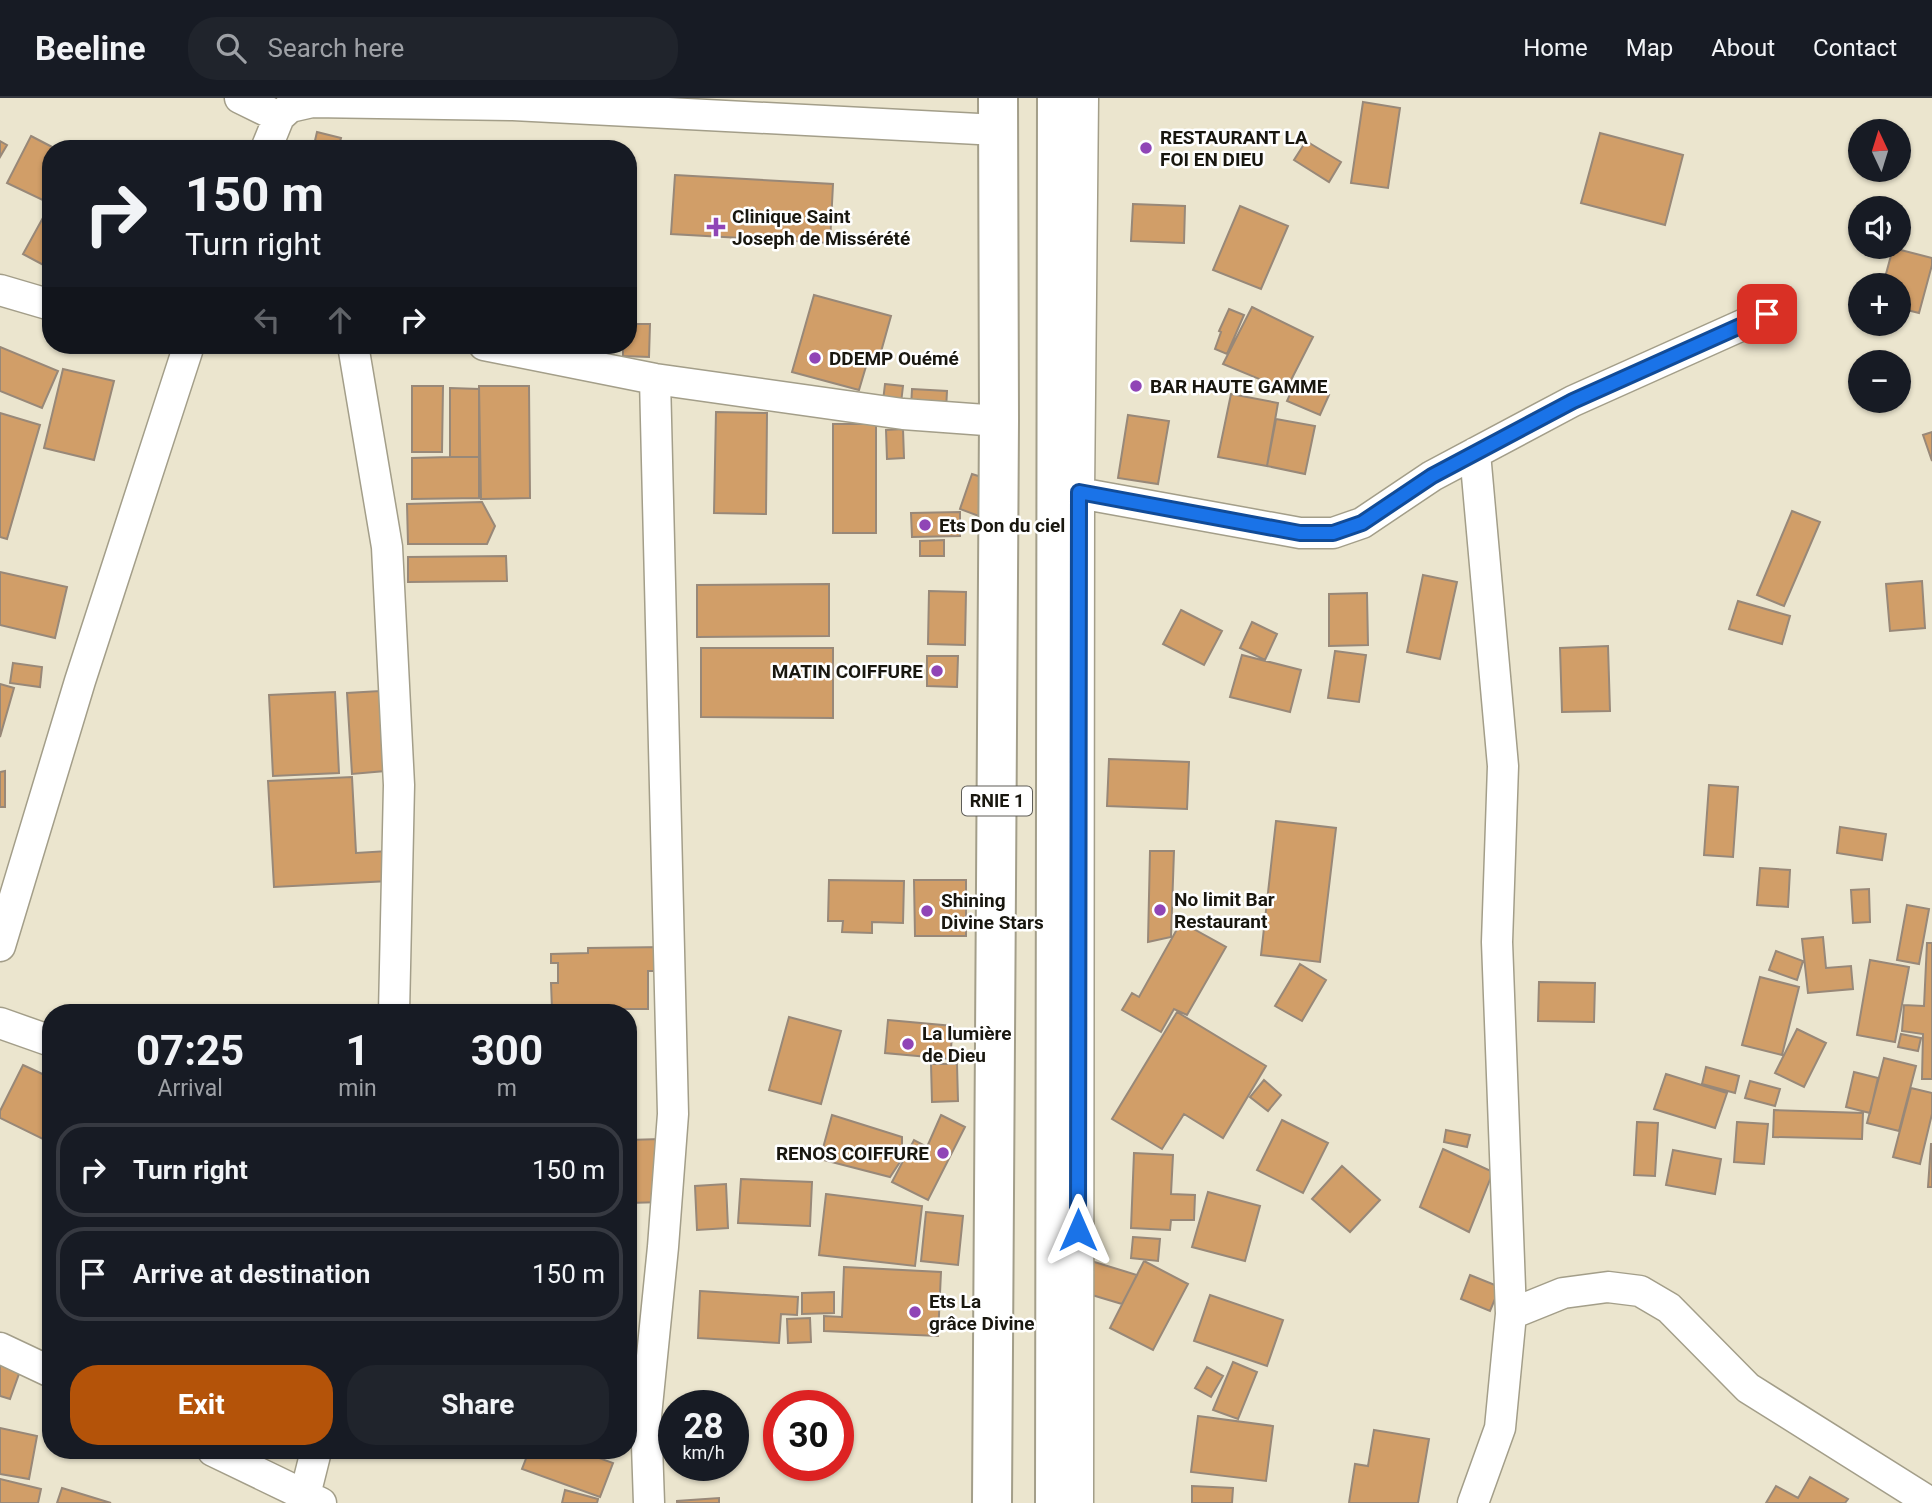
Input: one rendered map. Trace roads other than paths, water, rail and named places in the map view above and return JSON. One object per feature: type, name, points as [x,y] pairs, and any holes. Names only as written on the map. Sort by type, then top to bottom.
[{"type":"highway","name":"RNIE 1","points":[[1055,1503],[1067,484],[1057,98]]},
{"type":"highway","name":"RNIE 1","points":[[992,1503],[999,421],[998,114]]},
{"type":"street","points":[[240,98],[279,117]]},
{"type":"street","points":[[1078,1503],[1067,484],[1083,98]]},
{"type":"street","points":[[270,140],[279,117],[290,107],[312,102],[998,114]]},
{"type":"street","points":[[0,290],[42,302]]},
{"type":"street","points":[[1067,484],[1300,533],[1333,533],[1362,523],[1432,476],[1573,401],[1767,314]]},
{"type":"street","points":[[0,946],[79,681],[182,354]]},
{"type":"street","points":[[355,354],[387,547],[399,785],[394,1004]]},
{"type":"street","points":[[529,354],[654,379],[903,414],[999,421]]},
{"type":"street","points":[[649,1503],[646,1416],[673,1114],[654,379]]},
{"type":"street","points":[[1473,1503],[1500,1428],[1511,1314],[1497,942],[1503,765],[1475,453]]},
{"type":"street","points":[[0,1023],[42,1038]]},
{"type":"street","points":[[1511,1314],[1563,1293],[1608,1287],[1640,1291],[1669,1308],[1748,1388],[1931,1503]]},
{"type":"street","points":[[0,1348],[42,1368]]},
{"type":"street","points":[[230,1459],[313,1499],[316,1459]]},
{"type":"place","name":"RESTAURANT LA FOI EN DIEU","points":[[1146,148]]},
{"type":"place","name":"Clinique Saint Joseph de Missérété","points":[[716,227]]},
{"type":"place","name":"DDEMP Ouémé","points":[[815,358]]},
{"type":"place","name":"BAR HAUTE GAMME","points":[[1136,386]]},
{"type":"place","name":"Ets Don du ciel","points":[[925,525]]},
{"type":"place","name":"MATIN COIFFURE","points":[[937,671]]},
{"type":"place","name":"No limit Bar Restaurant","points":[[1160,910]]},
{"type":"place","name":"Shining Divine Stars","points":[[927,911]]},
{"type":"place","name":"La lumière de Dieu","points":[[908,1044]]},
{"type":"place","name":"RENOS COIFFURE","points":[[943,1153]]},
{"type":"place","name":"Ets La grâce Divine","points":[[915,1312]]}]
